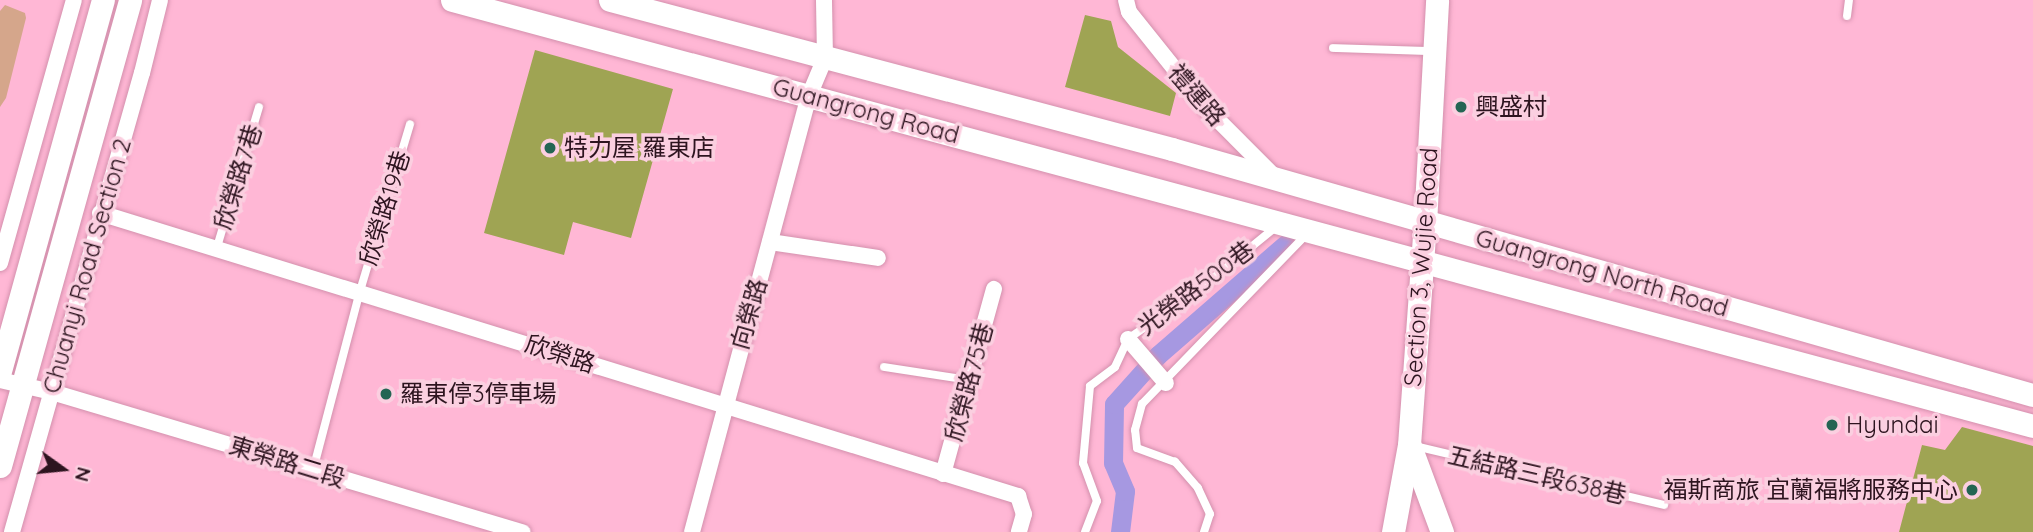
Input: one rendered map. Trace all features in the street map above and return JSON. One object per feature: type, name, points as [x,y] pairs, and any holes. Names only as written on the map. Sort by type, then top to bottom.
[{"type":"street","points":[[0,263],[74,0]]},
{"type":"street","points":[[0,371],[103,0]]},
{"type":"street","name":"Chuanyi Road Section 2","points":[[0,466],[130,0]]},
{"type":"street","name":"Chuanyi Road Section 2","points":[[12,532],[100,213],[142,73],[160,0]]},
{"type":"street","name":"Guangrong Road","points":[[452,0],[1279,224]]},
{"type":"street","name":"Guangrong Road","points":[[610,0],[1172,149]]},
{"type":"street","points":[[824,0],[825,58]]},
{"type":"street","name":"禮運路","points":[[1126,0],[1129,12],[1206,108],[1280,182]]},
{"type":"street","name":"Section 3, Wujie Road","points":[[1393,532],[1409,445],[1437,0]]},
{"type":"street","name":"向榮路","points":[[692,532],[810,96],[825,58]]},
{"type":"street","name":"Guangrong North Road","points":[[1172,149],[2033,395]]},
{"type":"street","name":"欣榮路","points":[[100,213],[1018,496],[1024,514],[1019,532]]},
{"type":"street","name":"Guangrong North Road","points":[[1279,224],[1422,259],[2033,426]]},
{"type":"street","points":[[770,242],[878,258]]},
{"type":"street","name":"欣榮路75巷","points":[[943,474],[994,289]]},
{"type":"street","points":[[1128,339],[1166,383]]},
{"type":"street","name":"東榮路二段","points":[[0,380],[52,392],[523,532]]},
{"type":"street","points":[[1409,445],[1441,532]]},
{"type":"lane","points":[[1847,16],[1849,0]]},
{"type":"lane","points":[[1333,48],[1433,51]]},
{"type":"lane","name":"欣榮路7巷","points":[[217,247],[259,107]]},
{"type":"lane","name":"欣榮路19巷","points":[[313,470],[360,291],[410,124]]},
{"type":"lane","name":"光榮路500巷","points":[[1085,532],[1097,501],[1083,463],[1090,386],[1115,367],[1128,339],[1207,283],[1279,224]]},
{"type":"lane","points":[[1203,532],[1210,514],[1198,488],[1175,462],[1137,448],[1135,430],[1142,404],[1166,383],[1310,231]]},
{"type":"lane","points":[[884,366],[969,380]]},
{"type":"lane","name":"五結路三段638巷","points":[[1409,445],[1664,505]]},
{"type":"shaded area","points":[[5,5],[25,13],[26,18],[6,98],[0,107],[0,11]]},
{"type":"building","points":[[1085,15],[1111,21],[1118,47],[1176,93],[1170,116],[1065,87]]},
{"type":"building","name":"特力屋 羅東店","points":[[535,50],[673,89],[631,238],[573,222],[564,255],[484,233]]},
{"type":"building","name":"福斯商旅 宜蘭福將服務中心","points":[[1962,427],[2033,446],[2033,532],[1899,532],[1922,445],[1945,450]]},
{"type":"waterway","points":[[1120,532],[1125,491],[1113,463],[1114,404],[1158,355],[1287,243]]},
{"type":"place","name":"興盛村","points":[[1461,107]]},
{"type":"place","name":"特力屋 羅東店","points":[[550,148]]},
{"type":"place","name":"羅東停3停車場","points":[[386,394]]},
{"type":"place","name":"Hyundai","points":[[1832,425]]},
{"type":"place","name":"福斯商旅 宜蘭福將服務中心","points":[[1972,490]]}]
